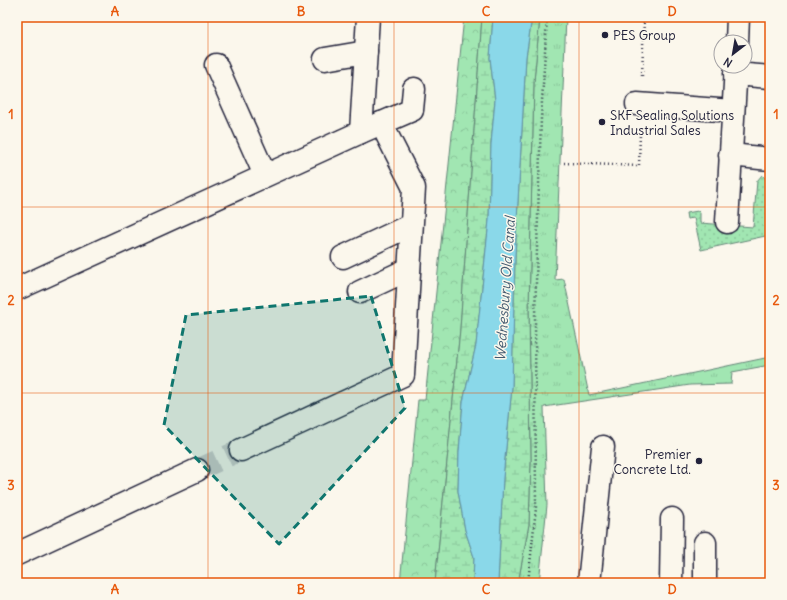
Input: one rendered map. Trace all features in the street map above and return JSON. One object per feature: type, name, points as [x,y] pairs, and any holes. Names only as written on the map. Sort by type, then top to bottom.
[{"type":"street","points":[[361,132],[368,17]]},
{"type":"street","points":[[737,34],[738,17]]},
{"type":"street","points":[[325,59],[366,52]]},
{"type":"street","points":[[216,65],[266,175]]},
{"type":"street","points":[[727,222],[735,74]]},
{"type":"street","points":[[753,74],[770,77]]},
{"type":"street","points":[[17,289],[412,110],[414,89]]},
{"type":"street","points":[[637,104],[733,111]]},
{"type":"street","points":[[241,450],[404,375],[414,188],[381,123]]},
{"type":"street","points":[[730,155],[770,159]]},
{"type":"street","points":[[343,257],[411,225]]},
{"type":"street","points":[[360,292],[409,269]]},
{"type":"street","points":[[590,583],[603,447]]},
{"type":"street","points":[[17,554],[197,470]]},
{"type":"street","points":[[671,583],[672,519]]},
{"type":"street","points":[[705,542],[705,583]]},
{"type":"path","points":[[528,583],[536,508],[535,315],[541,118],[547,17]]},
{"type":"highlighted area","points":[[371,296],[405,408],[279,544],[164,425],[186,315]]},
{"type":"green space","points":[[464,17],[482,17],[460,329],[435,583],[400,583],[418,400],[425,400]]},
{"type":"green space","points":[[482,17],[493,17],[490,58],[495,100],[491,144],[489,220],[476,345],[463,402],[458,491],[465,530],[474,557],[473,583],[435,583],[460,329]]},
{"type":"green space","points":[[532,17],[540,17],[534,81],[529,309],[531,461],[529,524],[518,583],[498,583],[503,478],[512,387],[515,256],[526,57]]},
{"type":"green space","points":[[540,17],[566,17],[555,280],[564,279],[589,395],[770,357],[770,365],[732,372],[731,384],[690,385],[544,407],[547,505],[539,583],[518,583],[529,524],[531,461],[529,309],[534,81]]},
{"type":"green space","points":[[762,175],[766,180],[770,194],[770,235],[701,250],[694,218],[687,219],[686,213],[698,211],[700,213],[700,223],[753,227],[757,181]]},
{"type":"water","name":"Wednesbury Old Canal","points":[[493,17],[532,17],[526,57],[515,256],[512,387],[503,478],[498,583],[473,583],[474,557],[465,530],[458,491],[459,452],[463,402],[476,345],[489,220],[491,144],[495,100],[490,58]]},
{"type":"tunnel","points":[[197,470],[241,450]]},
{"type":"place","name":"PES Group","points":[[605,35]]},
{"type":"place","name":"SKF Sealing Solutions Industrial Sales","points":[[602,122]]},
{"type":"place","name":"Premier Concrete Ltd.","points":[[699,461]]}]
